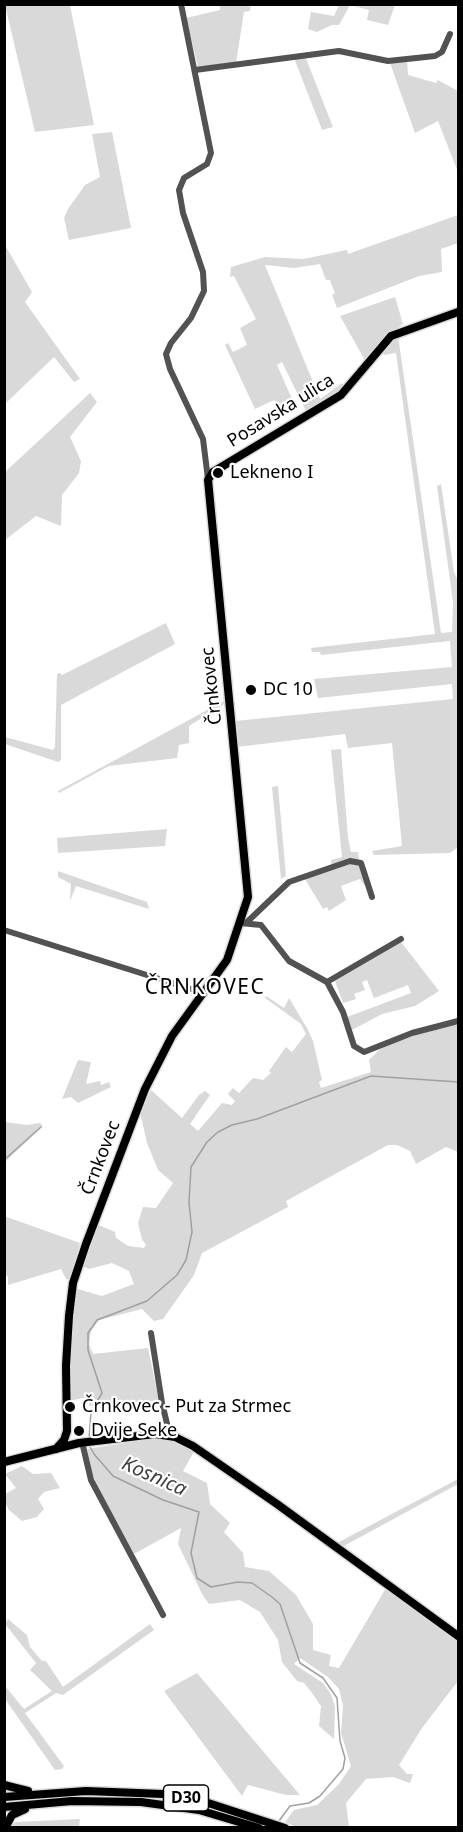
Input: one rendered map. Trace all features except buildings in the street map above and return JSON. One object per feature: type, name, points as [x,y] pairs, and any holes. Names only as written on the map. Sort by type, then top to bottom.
[{"type":"main road","name":"Posavska ulica","points":[[208,480],[213,472],[341,395],[391,336],[459,312]]},
{"type":"main road","name":"Črnkovec","points":[[56,1449],[66,1438],[68,1428],[68,1335],[71,1299],[80,1262],[145,1089],[172,1036],[227,960],[243,923],[248,897],[208,480]]},
{"type":"main road","points":[[68,1428],[86,1442]]},
{"type":"main road","points":[[4,1462],[86,1442],[155,1434],[170,1436],[186,1442],[459,1636]]},
{"type":"main road","points":[[4,1785],[19,1791],[49,1793]]},
{"type":"main road","name":"D30","points":[[4,1797],[104,1791],[163,1794],[199,1800],[285,1827]]},
{"type":"main road","name":"D30","points":[[4,1807],[95,1800],[151,1803],[199,1810],[259,1827]]},
{"type":"main road","points":[[5,1827],[15,1812],[47,1803]]},
{"type":"street","points":[[181,4],[211,153],[207,164],[184,178],[179,190],[180,201],[203,272],[204,291],[197,309],[171,343],[166,354],[170,369],[202,439],[208,480]]},
{"type":"street","points":[[195,70],[339,51],[388,61],[430,57],[442,52],[450,34]]},
{"type":"street","points":[[243,923],[289,882],[350,861],[361,863],[372,897]]},
{"type":"street","points":[[243,923],[261,925],[289,961],[327,982],[343,1012],[354,1046],[364,1052],[412,1033],[459,1021]]},
{"type":"street","points":[[4,930],[204,993]]},
{"type":"street","points":[[327,982],[401,939]]},
{"type":"street","points":[[151,1334],[162,1403],[170,1436]]},
{"type":"street","points":[[86,1442],[91,1480],[163,1615]]},
{"type":"shaded area","points":[[5,5],[70,5],[94,125],[35,132]]},
{"type":"shaded area","points":[[220,5],[251,5],[250,11],[244,12],[236,63],[198,67],[186,18],[220,10]]},
{"type":"shaded area","points":[[339,5],[350,5],[339,25],[332,25],[317,32],[308,29],[311,12],[334,16]]},
{"type":"shaded area","points":[[350,5],[395,5],[388,25],[367,20],[369,10]]},
{"type":"shaded area","points":[[305,56],[333,127],[322,130],[294,58]]},
{"type":"shaded area","points":[[407,60],[408,75],[436,83],[438,80],[458,91],[458,172],[438,121],[415,133],[390,63]]},
{"type":"shaded area","points":[[112,132],[131,228],[69,240],[64,218],[68,209],[85,185],[100,177],[92,134]]},
{"type":"shaded area","points":[[458,215],[458,243],[441,249],[442,272],[419,276],[337,308],[330,280],[326,280],[320,264],[294,268],[265,265],[320,399],[342,383],[345,388],[308,415],[282,362],[277,365],[292,399],[278,406],[274,400],[255,409],[225,345],[228,343],[233,352],[247,345],[240,328],[256,319],[234,276],[230,277],[231,267],[265,257],[303,259],[347,250],[348,254]]},
{"type":"shaded area","points":[[5,245],[32,292],[25,302],[80,379],[74,382],[54,357],[5,404]]},
{"type":"shaded area","points":[[395,297],[403,324],[385,336],[366,362],[340,316]]},
{"type":"shaded area","points":[[398,336],[441,633],[452,632],[453,602],[437,486],[441,484],[454,572],[458,581],[458,847],[450,853],[374,855],[372,851],[402,846],[392,743],[348,748],[345,734],[237,747],[235,721],[453,699],[452,684],[318,698],[314,679],[452,667],[450,641],[321,655],[320,652],[312,652],[311,648],[435,634],[396,353],[383,355],[385,347]]},
{"type":"shaded area","points":[[90,393],[97,402],[70,437],[81,461],[79,473],[62,495],[61,526],[36,516],[5,540],[5,472]]},
{"type":"shaded area","points":[[166,623],[175,644],[61,705],[61,760],[58,762],[5,744],[5,737],[53,750],[55,747],[57,674],[62,675]]},
{"type":"shaded area","points":[[221,635],[226,703],[189,726],[189,743],[179,745],[177,758],[109,766],[59,793],[58,791],[224,701],[218,636]]},
{"type":"shaded area","points":[[341,749],[348,838],[351,852],[358,852],[359,859],[331,864],[331,860],[342,857],[331,750]]},
{"type":"shaded area","points":[[278,786],[286,876],[281,879],[272,787]]},
{"type":"shaded area","points":[[167,829],[165,846],[58,853],[57,838]]},
{"type":"shaded area","points":[[357,862],[367,884],[364,885],[360,879],[341,886],[346,900],[329,911],[327,907],[323,909],[305,879],[332,867]]},
{"type":"shaded area","points":[[58,871],[147,902],[149,909],[76,886],[70,901],[71,884],[58,877]]},
{"type":"shaded area","points":[[401,942],[439,991],[415,1006],[382,1014],[352,1030],[347,1017],[411,993],[408,985],[374,998],[367,980],[362,982],[365,990],[354,994],[356,999],[343,1003],[335,981]]},
{"type":"shaded area","points":[[266,996],[284,1008],[289,998],[307,1028],[313,1041],[322,1080],[319,1082],[321,1088],[371,1072],[369,1060],[379,1050],[396,1041],[458,1023],[458,1152],[446,1147],[416,1164],[410,1151],[397,1145],[388,1145],[286,1201],[288,1207],[202,1253],[194,1275],[163,1319],[154,1321],[142,1309],[99,1320],[91,1331],[89,1344],[93,1354],[148,1348],[159,1401],[112,1402],[112,1404],[89,1406],[89,1397],[68,1401],[74,1288],[102,1296],[134,1284],[129,1271],[112,1263],[89,1269],[80,1265],[96,1224],[115,1232],[116,1238],[128,1246],[144,1248],[146,1244],[142,1240],[138,1223],[143,1207],[156,1208],[173,1183],[158,1170],[147,1143],[140,1112],[151,1090],[182,1118],[199,1095],[205,1091],[210,1095],[190,1124],[198,1131],[222,1103],[232,1105],[235,1101],[228,1094],[233,1088],[239,1093],[253,1078],[263,1080],[271,1073],[269,1071],[286,1047],[292,1052],[306,1034],[301,1024],[265,998]]},
{"type":"shaded area","points":[[78,1060],[91,1062],[86,1084],[100,1081],[101,1085],[109,1082],[111,1087],[78,1103],[71,1097],[62,1099]]},
{"type":"shaded area","points":[[5,1122],[27,1125],[40,1123],[43,1126],[5,1162]]},
{"type":"shaded area","points":[[4,1216],[80,1243],[70,1280],[66,1279],[61,1269],[8,1285],[8,1276],[4,1275]]},
{"type":"shaded area","points":[[151,1439],[166,1440],[187,1446],[194,1452],[183,1471],[207,1483],[210,1504],[230,1523],[224,1532],[243,1553],[245,1567],[269,1571],[296,1595],[313,1624],[313,1650],[331,1655],[329,1666],[339,1668],[386,1588],[458,1640],[458,1681],[422,1728],[399,1765],[407,1774],[413,1774],[410,1783],[393,1777],[366,1779],[346,1803],[349,1827],[296,1827],[285,1822],[294,1810],[317,1805],[339,1784],[351,1766],[341,1733],[343,1706],[339,1689],[328,1677],[300,1658],[294,1664],[323,1683],[331,1694],[335,1707],[334,1739],[319,1726],[321,1706],[304,1683],[297,1681],[282,1662],[278,1640],[260,1612],[240,1600],[209,1604],[178,1544],[181,1528],[134,1554],[101,1494],[92,1474],[87,1449]]},
{"type":"shaded area","points":[[22,1466],[33,1474],[51,1473],[60,1488],[44,1492],[38,1499],[44,1509],[37,1517],[22,1521],[9,1510],[4,1500],[5,1494],[16,1488],[5,1474]]},
{"type":"shaded area","points":[[458,1479],[458,1484],[342,1547],[337,1543]]},
{"type":"shaded area","points":[[8,1619],[27,1635],[30,1647],[42,1661],[46,1661],[63,1687],[150,1624],[154,1630],[63,1695],[56,1693],[25,1713],[64,1766],[62,1769],[55,1770],[5,1699],[5,1686],[24,1709],[52,1691],[30,1670],[36,1663],[5,1624]]},
{"type":"shaded area","points":[[197,1673],[300,1795],[286,1795],[248,1785],[242,1796],[164,1691]]},
{"type":"shaded area","points":[[80,1819],[79,1827],[7,1828],[16,1822]]},
{"type":"waterway","points":[[433,4],[443,4]]},
{"type":"waterway","name":"Kosnica","points":[[89,1440],[91,1412],[102,1393],[88,1350],[88,1333],[97,1320],[147,1301],[177,1275],[186,1260],[192,1232],[189,1202],[191,1167],[207,1142],[218,1132],[232,1125],[257,1119],[371,1076],[458,1082]]},
{"type":"waterway","points":[[4,1160],[41,1127]]},
{"type":"waterway","name":"Kosnica","points":[[89,1445],[113,1476],[163,1500],[199,1512],[191,1553],[197,1578],[211,1587],[238,1582],[252,1583],[272,1597],[280,1604],[300,1663],[323,1678],[337,1698],[340,1741],[345,1758],[343,1769],[320,1796],[309,1803],[290,1806],[279,1821]]},
{"type":"place","name":"Lekneno I","points":[[218,473]]},
{"type":"place","name":"DC 10","points":[[251,690]]},
{"type":"place","name":"Črnkovec - Put za Strmec","points":[[70,1407]]},
{"type":"place","name":"Dvije Seke","points":[[79,1431]]},
{"type":"district","name":"ČRNKOVEC","points":[[205,988]]}]
